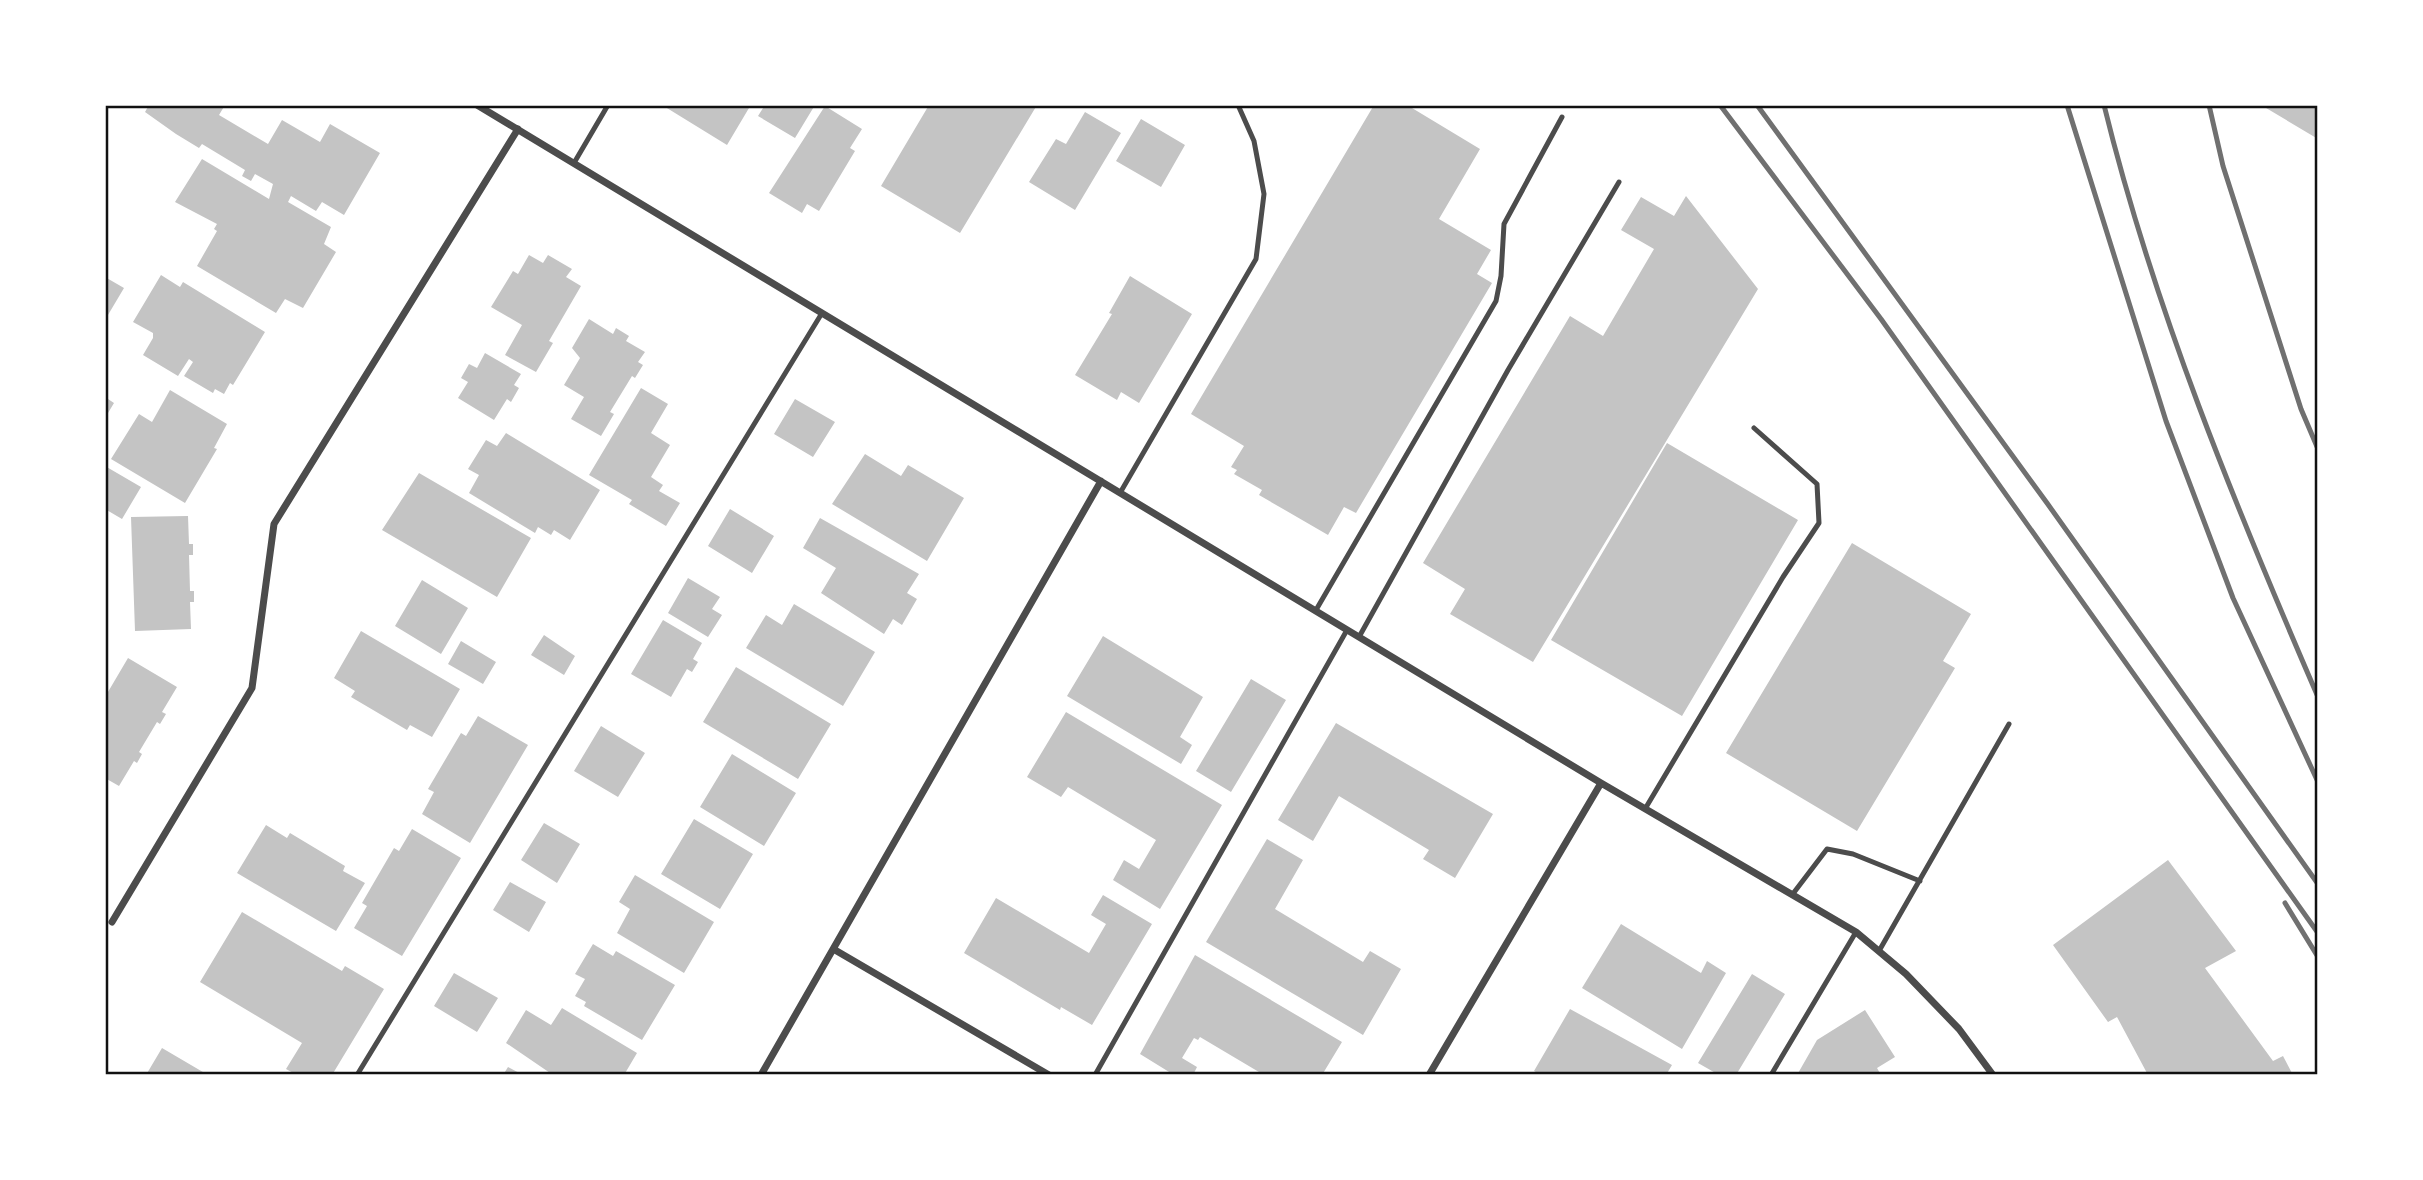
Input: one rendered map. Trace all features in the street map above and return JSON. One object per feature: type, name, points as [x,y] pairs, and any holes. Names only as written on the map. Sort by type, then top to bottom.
[{"type":"street","points":[[477,105],[1644,809],[1856,932],[1906,974],[1959,1029],[1993,1075]]},
{"type":"street","points":[[112,922],[252,688],[274,524],[518,130]]},
{"type":"street","points":[[761,1075],[835,950],[1101,481]]},
{"type":"street","points":[[1429,1075],[1601,783]]},
{"type":"street","points":[[835,950],[1049,1075]]},
{"type":"lane","points":[[574,163],[608,105]]},
{"type":"lane","points":[[1120,493],[1256,259],[1264,194],[1254,141],[1238,105]]},
{"type":"lane","points":[[1316,610],[1496,301],[1502,276],[1504,224],[1562,117]]},
{"type":"lane","points":[[1359,637],[1508,370],[1619,182]]},
{"type":"lane","points":[[357,1075],[822,313]]},
{"type":"lane","points":[[1644,809],[1783,577],[1819,523],[1817,484],[1754,428]]},
{"type":"lane","points":[[1096,1075],[1347,630]]},
{"type":"lane","points":[[1879,951],[2009,724]]},
{"type":"lane","points":[[1793,895],[1827,849],[1853,854],[1920,881]]},
{"type":"lane","points":[[1771,1075],[1856,932]]},
{"type":"building","points":[[149,105],[225,105],[219,115],[268,144],[282,120],[320,142],[330,124],[380,153],[344,215],[322,202],[316,211],[291,196],[288,202],[331,227],[324,244],[336,252],[303,308],[285,299],[276,313],[197,266],[217,231],[214,229],[217,224],[175,202],[202,159],[269,199],[273,184],[255,174],[251,181],[242,176],[245,170],[202,144],[199,148],[176,134],[145,112]]},
{"type":"building","points":[[662,105],[744,105],[749,108],[727,145]]},
{"type":"building","points":[[765,105],[815,105],[795,138],[758,116]]},
{"type":"building","points":[[929,105],[1037,105],[960,233],[881,186]]},
{"type":"building","points":[[1374,105],[1414,105],[1412,108],[1480,149],[1439,219],[1491,250],[1477,274],[1492,283],[1356,513],[1344,507],[1328,535],[1259,495],[1262,490],[1234,474],[1237,470],[1231,467],[1244,446],[1191,414]]},
{"type":"building","points":[[2261,105],[2318,105],[2318,139]]},
{"type":"building","points":[[825,106],[862,129],[850,148],[855,151],[819,211],[807,204],[802,213],[769,193]]},
{"type":"building","points":[[1085,112],[1121,133],[1075,210],[1029,182],[1056,139],[1066,144]]},
{"type":"building","points":[[1141,119],[1185,145],[1161,187],[1116,161]]},
{"type":"building","points":[[1686,196],[1758,289],[1533,662],[1450,614],[1465,589],[1423,563],[1570,316],[1603,336],[1654,249],[1621,230],[1641,197],[1674,216]]},
{"type":"building","points":[[529,255],[543,263],[548,255],[572,269],[566,277],[581,286],[549,341],[553,343],[536,372],[505,355],[522,325],[491,307],[513,271],[518,274]]},
{"type":"building","points":[[161,275],[180,287],[183,282],[265,332],[233,385],[230,383],[224,394],[215,389],[213,393],[184,376],[193,362],[189,359],[178,376],[143,355],[153,333],[133,322]]},
{"type":"building","points":[[1130,276],[1192,314],[1139,403],[1121,392],[1117,400],[1075,375],[1112,314],[1109,313]]},
{"type":"building","points":[[105,277],[124,288],[105,320]]},
{"type":"building","points":[[589,319],[613,334],[616,328],[629,336],[626,341],[645,352],[638,362],[643,365],[635,378],[632,376],[610,412],[614,414],[601,436],[571,419],[584,397],[564,385],[580,358],[572,348]]},
{"type":"building","points":[[485,353],[521,374],[514,385],[519,388],[511,402],[507,399],[494,420],[458,398],[468,382],[461,378],[469,364],[477,368]]},
{"type":"building","points":[[641,388],[668,404],[651,433],[670,445],[651,477],[663,485],[659,491],[680,503],[666,526],[629,504],[632,500],[589,475]]},
{"type":"building","points":[[170,390],[227,424],[214,448],[217,449],[185,503],[111,459],[139,414],[152,422]]},
{"type":"building","points":[[105,397],[114,403],[105,418]]},
{"type":"building","points":[[795,399],[835,422],[813,457],[774,434]]},
{"type":"building","points":[[506,433],[600,490],[570,540],[554,530],[551,535],[538,527],[535,533],[469,493],[479,475],[468,469],[486,440],[497,446]]},
{"type":"building","points":[[1667,443],[1798,520],[1682,716],[1551,640]]},
{"type":"building","points":[[865,454],[901,476],[908,465],[964,498],[927,561],[832,504]]},
{"type":"building","points":[[105,466],[141,487],[122,519],[105,509]]},
{"type":"building","points":[[419,473],[531,538],[497,597],[382,530]]},
{"type":"building","points":[[730,509],[774,536],[752,573],[708,546]]},
{"type":"building","points":[[188,516],[189,544],[193,544],[193,555],[189,555],[190,591],[194,591],[194,602],[190,602],[191,629],[135,631],[131,517]]},
{"type":"building","points":[[820,518],[919,574],[907,593],[917,599],[902,625],[893,619],[884,634],[821,593],[836,568],[803,548]]},
{"type":"building","points":[[1852,543],[1971,614],[1943,661],[1955,668],[1857,831],[1726,753]]},
{"type":"building","points":[[688,578],[720,597],[712,609],[722,615],[708,637],[668,613]]},
{"type":"building","points":[[422,580],[468,608],[441,654],[395,626]]},
{"type":"building","points":[[794,604],[875,652],[843,706],[746,648],[766,615],[782,625]]},
{"type":"building","points":[[663,620],[702,643],[693,659],[698,662],[692,672],[687,669],[671,697],[631,674]]},
{"type":"building","points":[[361,631],[460,689],[432,737],[410,725],[407,730],[351,697],[355,691],[334,678]]},
{"type":"building","points":[[544,635],[575,656],[564,675],[531,655]]},
{"type":"building","points":[[1103,636],[1203,697],[1180,737],[1192,745],[1181,764],[1067,696]]},
{"type":"building","points":[[461,641],[496,662],[483,684],[448,664]]},
{"type":"building","points":[[128,658],[177,687],[162,712],[166,714],[160,724],[157,722],[139,752],[142,754],[137,763],[134,761],[119,786],[105,778],[105,697]]},
{"type":"building","points":[[736,667],[831,724],[798,779],[703,722]]},
{"type":"building","points":[[1251,679],[1286,700],[1231,792],[1196,771]]},
{"type":"building","points":[[1066,712],[1222,805],[1160,909],[1113,880],[1124,860],[1139,869],[1156,840],[1068,787],[1061,797],[1027,777]]},
{"type":"building","points":[[478,716],[528,745],[470,843],[422,814],[434,792],[428,789],[461,733],[466,736]]},
{"type":"building","points":[[1336,723],[1493,814],[1455,878],[1423,859],[1429,850],[1339,796],[1313,841],[1278,820]]},
{"type":"building","points":[[601,726],[645,753],[618,797],[574,771]]},
{"type":"building","points":[[732,754],[796,793],[764,846],[700,807]]},
{"type":"building","points":[[694,819],[753,854],[720,909],[661,874]]},
{"type":"building","points":[[544,823],[580,844],[557,883],[521,860]]},
{"type":"building","points":[[266,825],[287,838],[290,833],[345,866],[343,871],[365,883],[336,931],[237,873]]},
{"type":"building","points":[[412,829],[461,858],[402,956],[354,928],[367,906],[362,903],[394,848],[399,851]]},
{"type":"building","points":[[1267,839],[1303,860],[1275,909],[1363,962],[1370,951],[1401,969],[1363,1035],[1206,942]]},
{"type":"building","points":[[2168,860],[2236,951],[2205,968],[2273,1061],[2283,1056],[2293,1075],[2148,1075],[2117,1017],[2108,1022],[2053,945]]},
{"type":"building","points":[[635,875],[714,922],[684,973],[617,933],[630,909],[619,902]]},
{"type":"building","points":[[510,882],[546,902],[529,932],[493,910]]},
{"type":"building","points":[[1103,895],[1152,924],[1092,1025],[1061,1007],[1060,1010],[964,953],[996,898],[1089,953],[1106,924],[1091,915]]},
{"type":"building","points":[[242,912],[342,971],[345,966],[384,989],[332,1075],[297,1075],[286,1069],[302,1043],[200,982]]},
{"type":"building","points":[[1621,924],[1701,973],[1707,961],[1726,973],[1682,1049],[1582,988]]},
{"type":"building","points":[[593,944],[613,956],[616,951],[675,985],[642,1040],[584,1006],[586,1002],[575,996],[585,979],[575,974]]},
{"type":"building","points":[[1195,955],[1342,1042],[1322,1075],[1264,1075],[1200,1037],[1198,1040],[1194,1038],[1182,1058],[1197,1067],[1193,1075],[1174,1075],[1140,1054]]},
{"type":"building","points":[[454,973],[498,998],[477,1032],[434,1006]]},
{"type":"building","points":[[1752,974],[1785,994],[1736,1075],[1719,1075],[1698,1063]]},
{"type":"building","points":[[562,1008],[637,1053],[624,1075],[553,1075],[506,1043],[526,1010],[551,1025]]},
{"type":"building","points":[[1570,1009],[1672,1065],[1666,1075],[1541,1075],[1534,1071]]},
{"type":"building","points":[[1865,1010],[1895,1057],[1877,1068],[1881,1075],[1797,1075],[1817,1040]]},
{"type":"building","points":[[162,1048],[208,1075],[146,1075]]},
{"type":"building","points":[[508,1067],[523,1075],[503,1075]]},
{"type":"railway","points":[[1720,105],[1881,319],[2318,933]]},
{"type":"railway","points":[[1757,105],[2047,503],[2318,884]]},
{"type":"railway","points":[[2067,105],[2166,421],[2233,598],[2318,782]]},
{"type":"railway","points":[[2104,105],[2147,257],[2199,406],[2318,697]]},
{"type":"railway","points":[[2209,105],[2223,166],[2301,409],[2318,449]]},
{"type":"railway","points":[[2285,903],[2318,957]]}]
